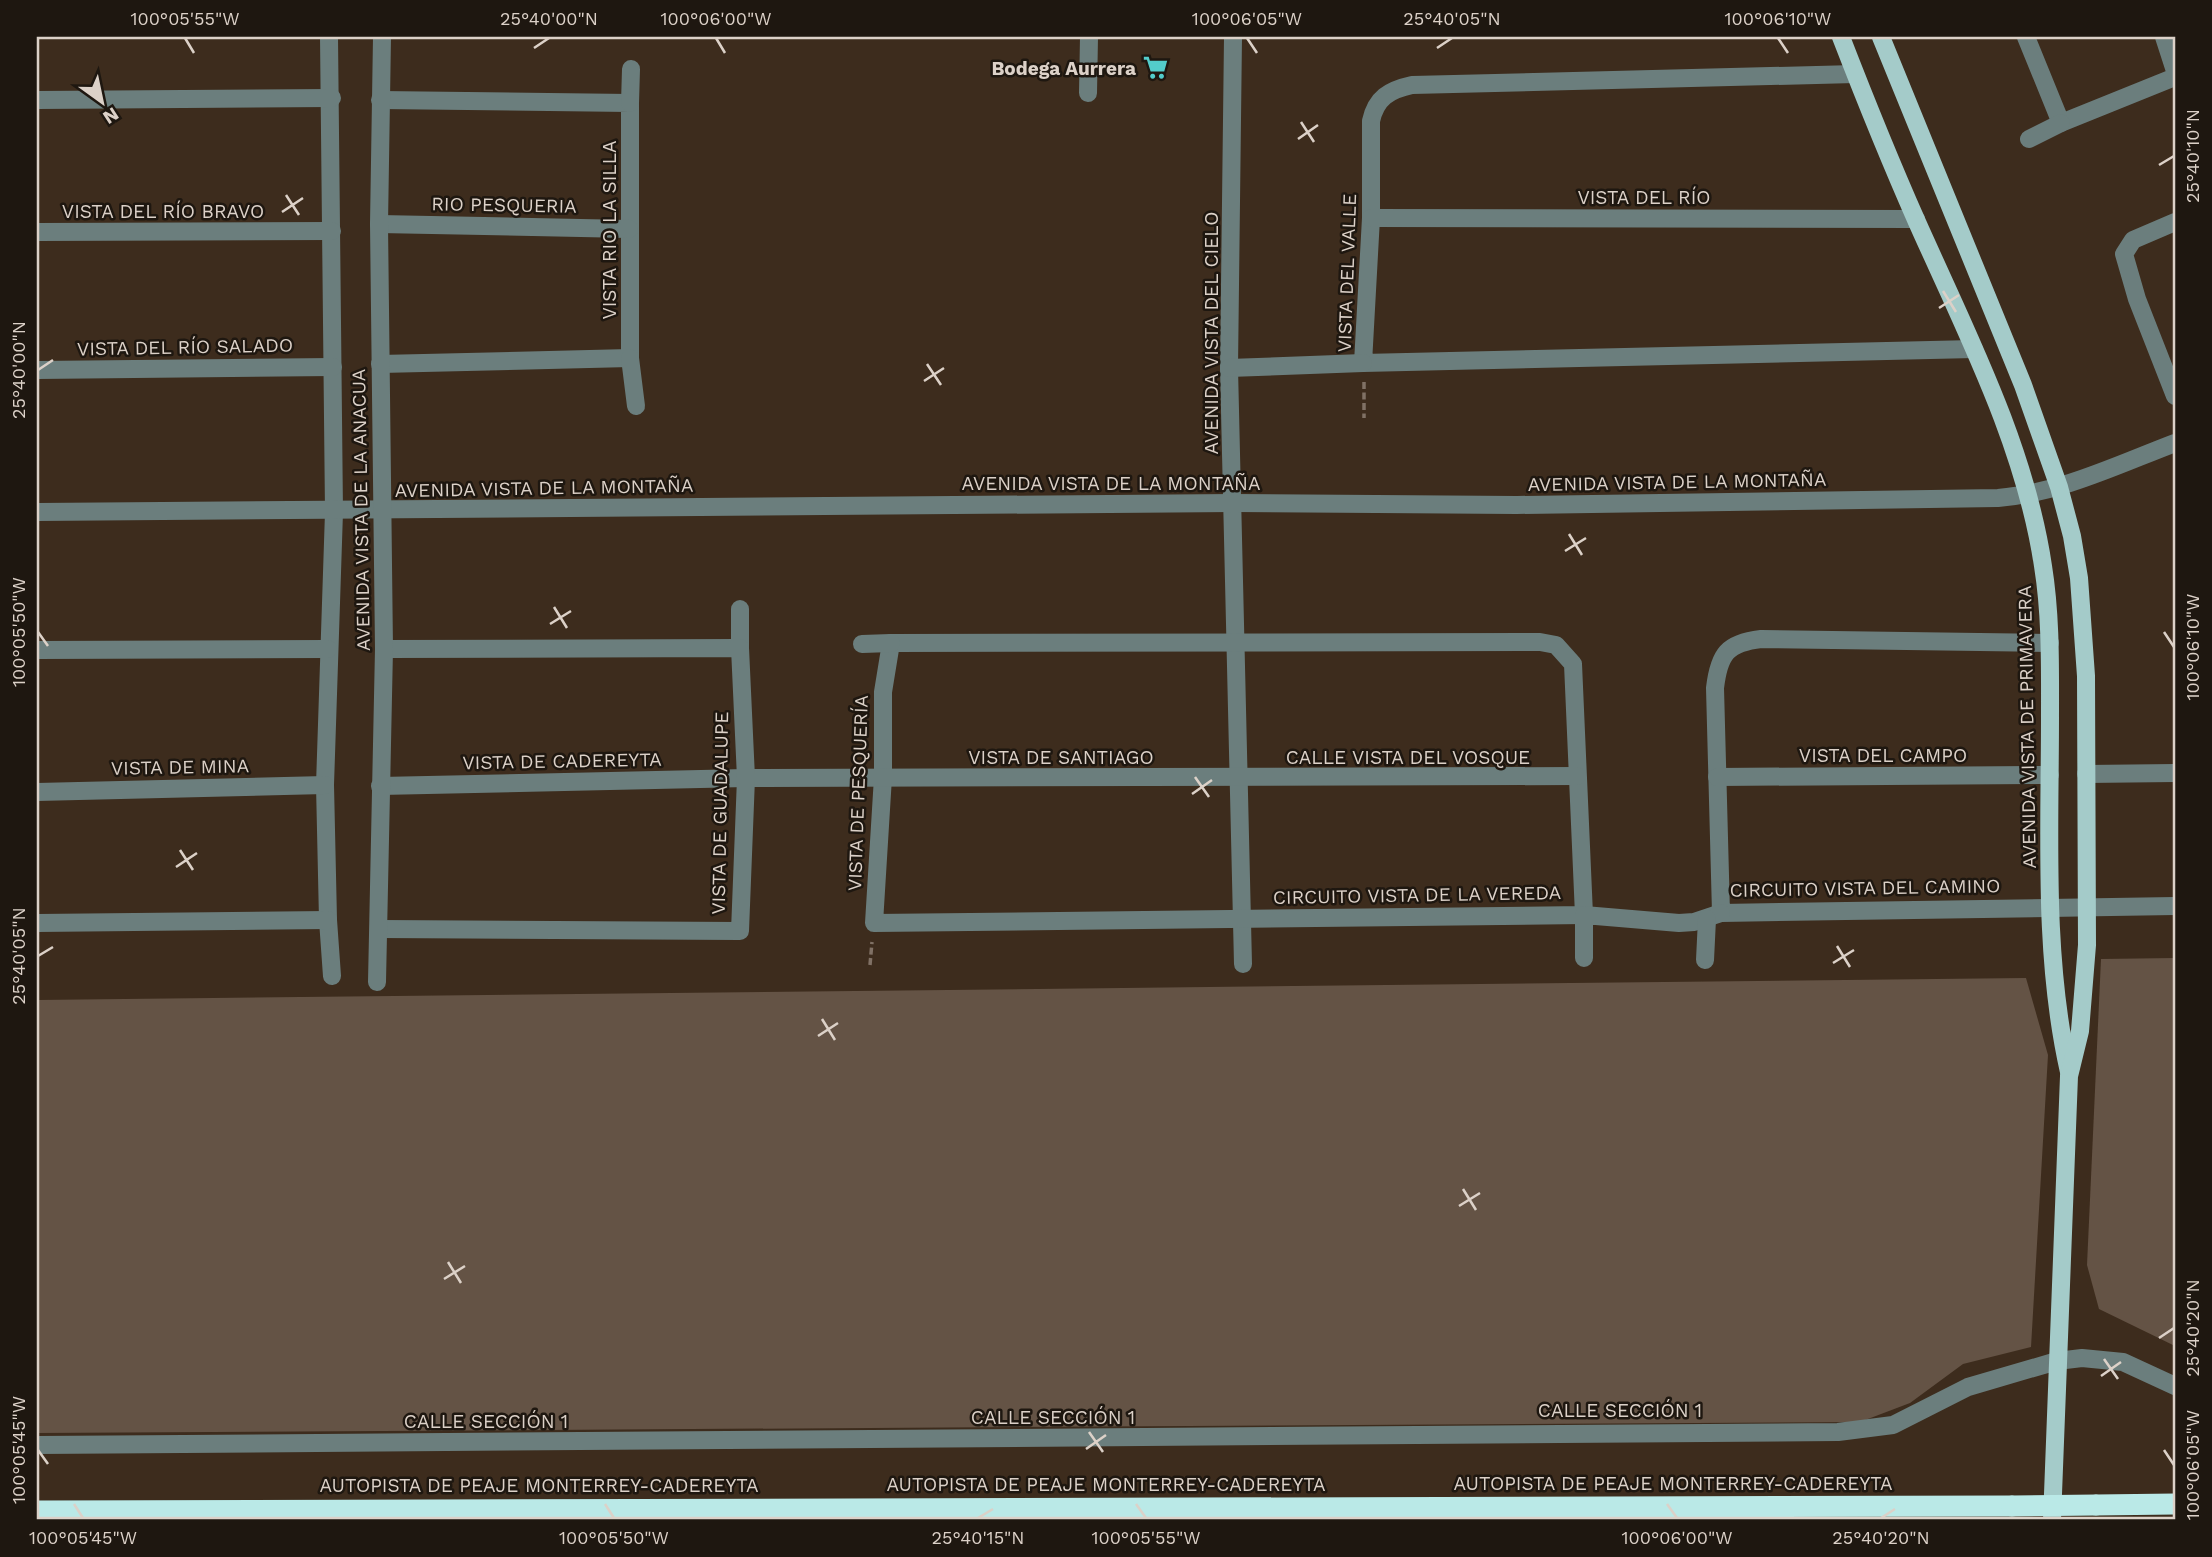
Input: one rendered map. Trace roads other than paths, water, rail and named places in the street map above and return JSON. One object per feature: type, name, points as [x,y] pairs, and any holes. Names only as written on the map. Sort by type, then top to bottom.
[{"type":"highway","name":"AUTOPISTA DE PEAJE MONTERREY-CADEREYTA","points":[[37,1511],[868,1506],[2175,1504]]},
{"type":"main road","name":"AVENIDA VISTA DE PRIMAVERA","points":[[1841,37],[1916,219],[1974,349],[2029,495],[2043,567],[2050,643],[2052,905],[2057,1001],[2069,1076]]},
{"type":"main road","name":"AVENIDA VISTA DE PRIMAVERA","points":[[1881,37],[2023,385],[2059,487],[2074,546],[2083,615],[2087,906],[2083,1009],[2069,1076],[2052,1520]]},
{"type":"street","name":"AVENIDA VISTA DE LA ANACUA","points":[[329,37],[334,512],[325,785],[332,976]]},
{"type":"street","name":"AVENIDA VISTA DE LA ANACUA","points":[[377,982],[384,649],[379,224],[382,37]]},
{"type":"street","points":[[1088,93],[1089,37]]},
{"type":"street","name":"AVENIDA VISTA DEL CIELO","points":[[1233,37],[1229,368],[1243,964]]},
{"type":"street","points":[[2026,37],[2061,123]]},
{"type":"street","points":[[2164,37],[2175,71]]},
{"type":"street","name":"VISTA RIO LA SILLA","points":[[631,69],[630,358],[636,406]]},
{"type":"street","name":"VISTA DEL VALLE","points":[[1856,74],[1412,85],[1398,88],[1384,96],[1374,106],[1371,121],[1371,218],[1363,363],[1974,349]]},
{"type":"street","points":[[2029,139],[2061,123],[2175,77]]},
{"type":"street","points":[[37,100],[331,97]]},
{"type":"street","points":[[380,100],[630,103]]},
{"type":"street","name":"VISTA DEL RÍO","points":[[1371,218],[1916,219]]},
{"type":"street","points":[[2175,222],[2133,240],[2124,254],[2129,275],[2175,396]]},
{"type":"street","name":"RIO PESQUERIA","points":[[379,224],[629,229]]},
{"type":"street","name":"VISTA DEL RÍO BRAVO","points":[[37,232],[332,231]]},
{"type":"street","points":[[380,364],[630,358]]},
{"type":"street","points":[[1229,368],[1363,363]]},
{"type":"street","name":"VISTA DEL RÍO SALADO","points":[[37,370],[334,367]]},
{"type":"street","name":"AVENIDA VISTA DE LA MONTAÑA","points":[[37,512],[334,512],[1234,503],[1517,505],[2029,495],[2059,487],[2175,443]]},
{"type":"street","name":"VISTA DE GUADALUPE","points":[[379,929],[740,931],[746,778],[740,609]]},
{"type":"street","name":"CIRCUITO VISTA DEL CAMINO","points":[[2050,643],[1744,641],[1726,651],[1717,673],[1714,916],[2052,905],[2175,906]]},
{"type":"street","name":"VISTA DE PESQUERÍA","points":[[891,643],[883,692],[883,777],[874,923],[1242,918]]},
{"type":"street","points":[[862,644],[1236,644]]},
{"type":"street","name":"CIRCUITO VISTA DE LA VEREDA","points":[[1236,644],[1556,645],[1573,664],[1584,915],[1242,918]]},
{"type":"street","points":[[384,649],[740,648]]},
{"type":"street","points":[[37,650],[328,649]]},
{"type":"street","points":[[2086,774],[2175,773]]},
{"type":"street","name":"VISTA DEL CAMPO","points":[[1717,777],[2050,775]]},
{"type":"street","name":"CALLE VISTA DEL VOSQUE","points":[[1240,779],[1577,776]]},
{"type":"street","name":"VISTA DE SANTIAGO","points":[[746,778],[1240,779]]},
{"type":"street","name":"VISTA DE CADEREYTA","points":[[380,786],[746,778]]},
{"type":"street","name":"VISTA DE MINA","points":[[37,792],[325,785]]},
{"type":"street","points":[[1584,958],[1584,915],[1657,923],[1714,916],[1705,960]]},
{"type":"street","points":[[37,923],[328,920]]},
{"type":"street","name":"CALLE SECCIÓN 1","points":[[37,1445],[1838,1432],[1893,1425],[1968,1387],[2056,1361],[2082,1358],[2123,1362],[2175,1386]]},
{"type":"place","name":"Bodega Aurrera","points":[[1156,68]]}]
